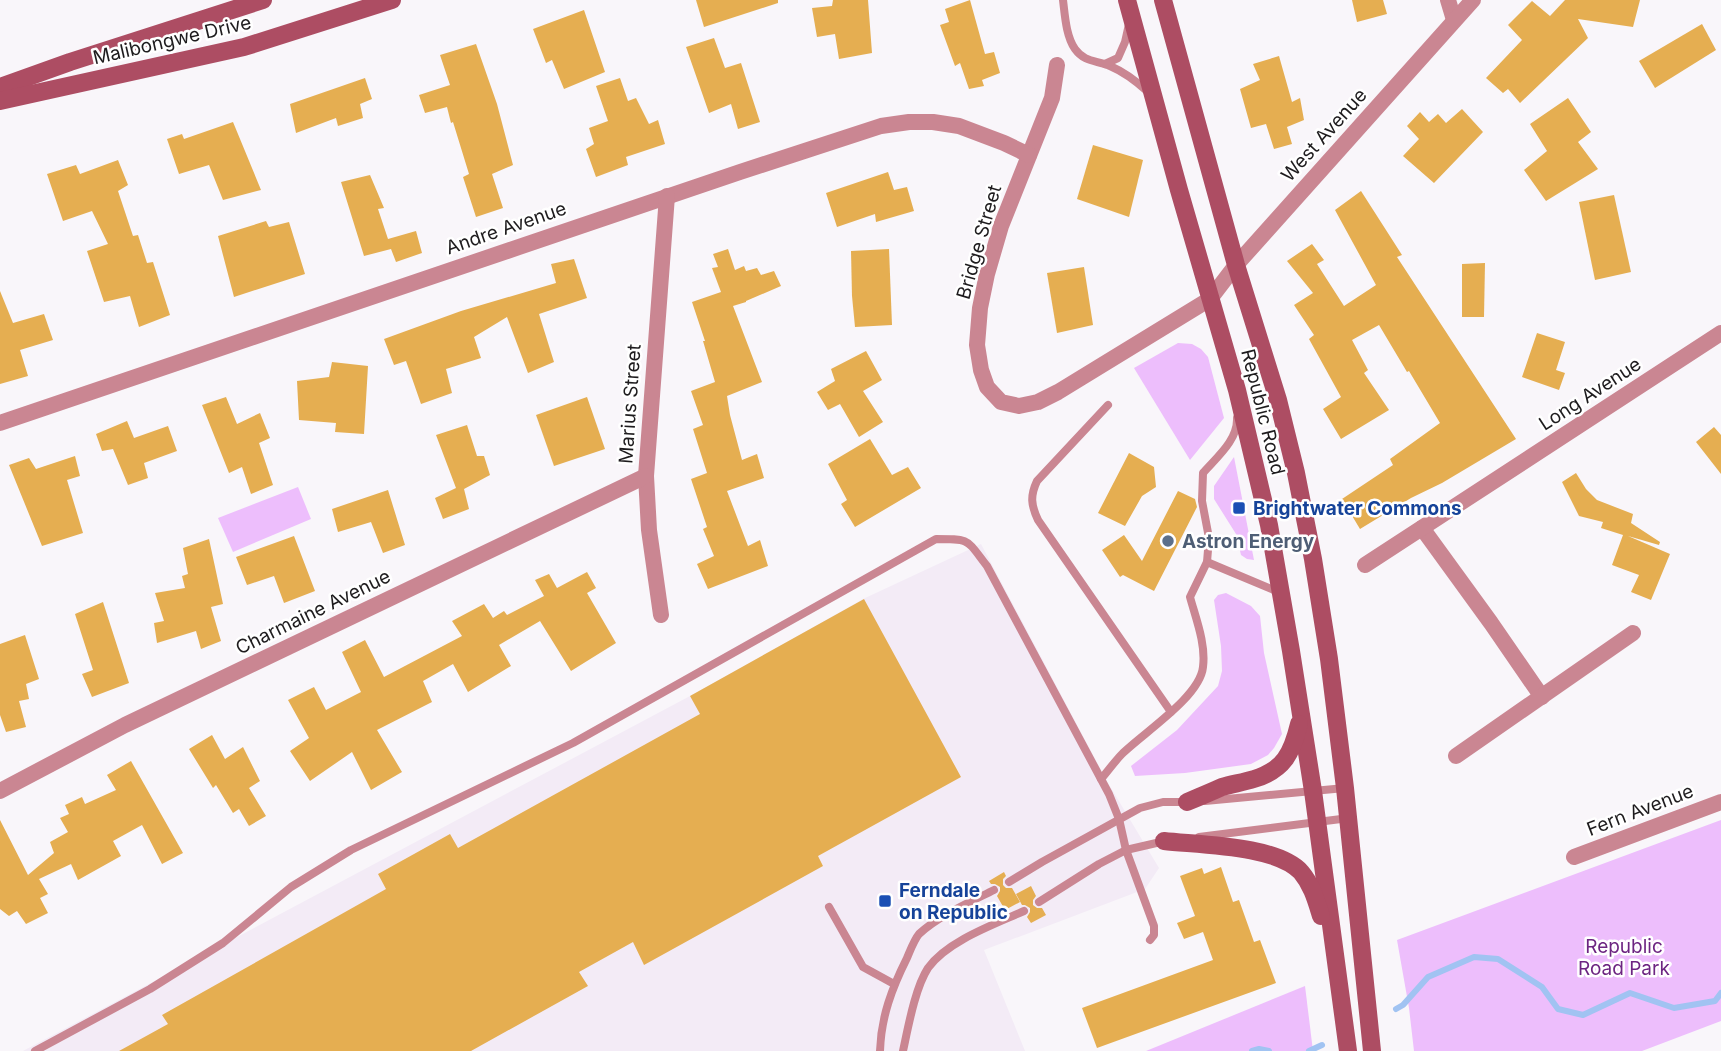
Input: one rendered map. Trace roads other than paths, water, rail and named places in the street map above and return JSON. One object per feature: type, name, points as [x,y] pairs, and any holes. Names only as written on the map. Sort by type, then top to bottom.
[{"type":"main road","name":"Malibongwe Drive","points":[[0,87],[263,0]]},
{"type":"main road","name":"Malibongwe Drive","points":[[0,100],[244,47],[392,0]]},
{"type":"main road","name":"Republic Road","points":[[1163,0],[1236,265],[1278,401],[1296,473],[1325,634],[1349,818],[1373,1051]]},
{"type":"main road","name":"Republic Road","points":[[1129,7],[1237,390],[1269,525],[1313,791],[1348,1051]]},
{"type":"main road","points":[[1187,802],[1223,787],[1269,774],[1289,756],[1301,718]]},
{"type":"main road","points":[[1164,841],[1262,852],[1278,857],[1299,870],[1314,895],[1337,970]]},
{"type":"street","points":[[1448,0],[1454,20]]},
{"type":"street","name":"West Avenue","points":[[1210,299],[1236,265],[1473,0]]},
{"type":"street","name":"Bridge Street","points":[[1057,65],[1052,98],[1001,226],[987,274],[980,308],[977,345],[987,387],[1001,402],[1019,406],[1038,402],[1128,351],[1210,299]]},
{"type":"street","name":"Andre Avenue","points":[[0,423],[881,126],[933,122],[958,126],[1004,142],[1029,155]]},
{"type":"street","name":"Marius Street","points":[[661,615],[649,530],[646,476],[667,196]]},
{"type":"street","name":"Long Avenue","points":[[1365,565],[1721,332]]},
{"type":"street","name":"Charmaine Avenue","points":[[0,791],[125,724],[646,476]]},
{"type":"street","points":[[1422,528],[1542,697]]},
{"type":"street","points":[[1456,756],[1633,633]]},
{"type":"street","name":"Fern Avenue","points":[[1574,857],[1721,802]]},
{"type":"lane","points":[[1063,0],[1067,29],[1076,50],[1090,62],[1105,64],[1136,81],[1155,98]]},
{"type":"lane","points":[[1105,64],[1118,58],[1125,42],[1129,7]]},
{"type":"lane","points":[[1101,779],[1122,754],[1171,712],[1197,683],[1203,668],[1202,639],[1190,597],[1207,562],[1209,538],[1202,501],[1203,473],[1232,439],[1237,426],[1237,390]]},
{"type":"lane","points":[[1108,405],[1037,481],[1032,492],[1033,509],[1171,712]]},
{"type":"lane","points":[[35,1051],[150,989],[223,943],[291,887],[351,850],[573,743],[936,538],[968,542],[987,566],[1101,779],[1119,819],[1126,850],[1154,926],[1154,935],[1150,940]]},
{"type":"lane","points":[[1207,562],[1281,593]]},
{"type":"lane","points":[[1009,882],[1140,808],[1163,802],[1345,788]]},
{"type":"lane","points":[[1039,902],[1126,850],[1164,841],[1349,818]]},
{"type":"lane","points":[[880,1051],[883,1021],[894,984],[918,936],[957,908],[994,890]]},
{"type":"lane","points":[[829,907],[863,967],[894,984]]},
{"type":"lane","points":[[903,1051],[917,993],[929,968],[954,944],[1024,911]]},
{"type":"waterway","points":[[1396,1009],[1403,1005],[1428,977],[1474,957],[1498,959],[1542,987],[1558,1009],[1583,1015],[1630,993],[1674,1008],[1715,1001],[1721,993]]},
{"type":"waterway","points":[[1309,1051],[1322,1045]]},
{"type":"waterway","points":[[1252,1051],[1269,1051]]},
{"type":"place","name":"Brightwater Commons","points":[[1239,508]]},
{"type":"place","name":"Astron Energy","points":[[1168,541]]},
{"type":"place","name":"Ferndale on Republic","points":[[885,901]]},
{"type":"park label","name":"Republic Road Park","points":[[1624,957]]}]
